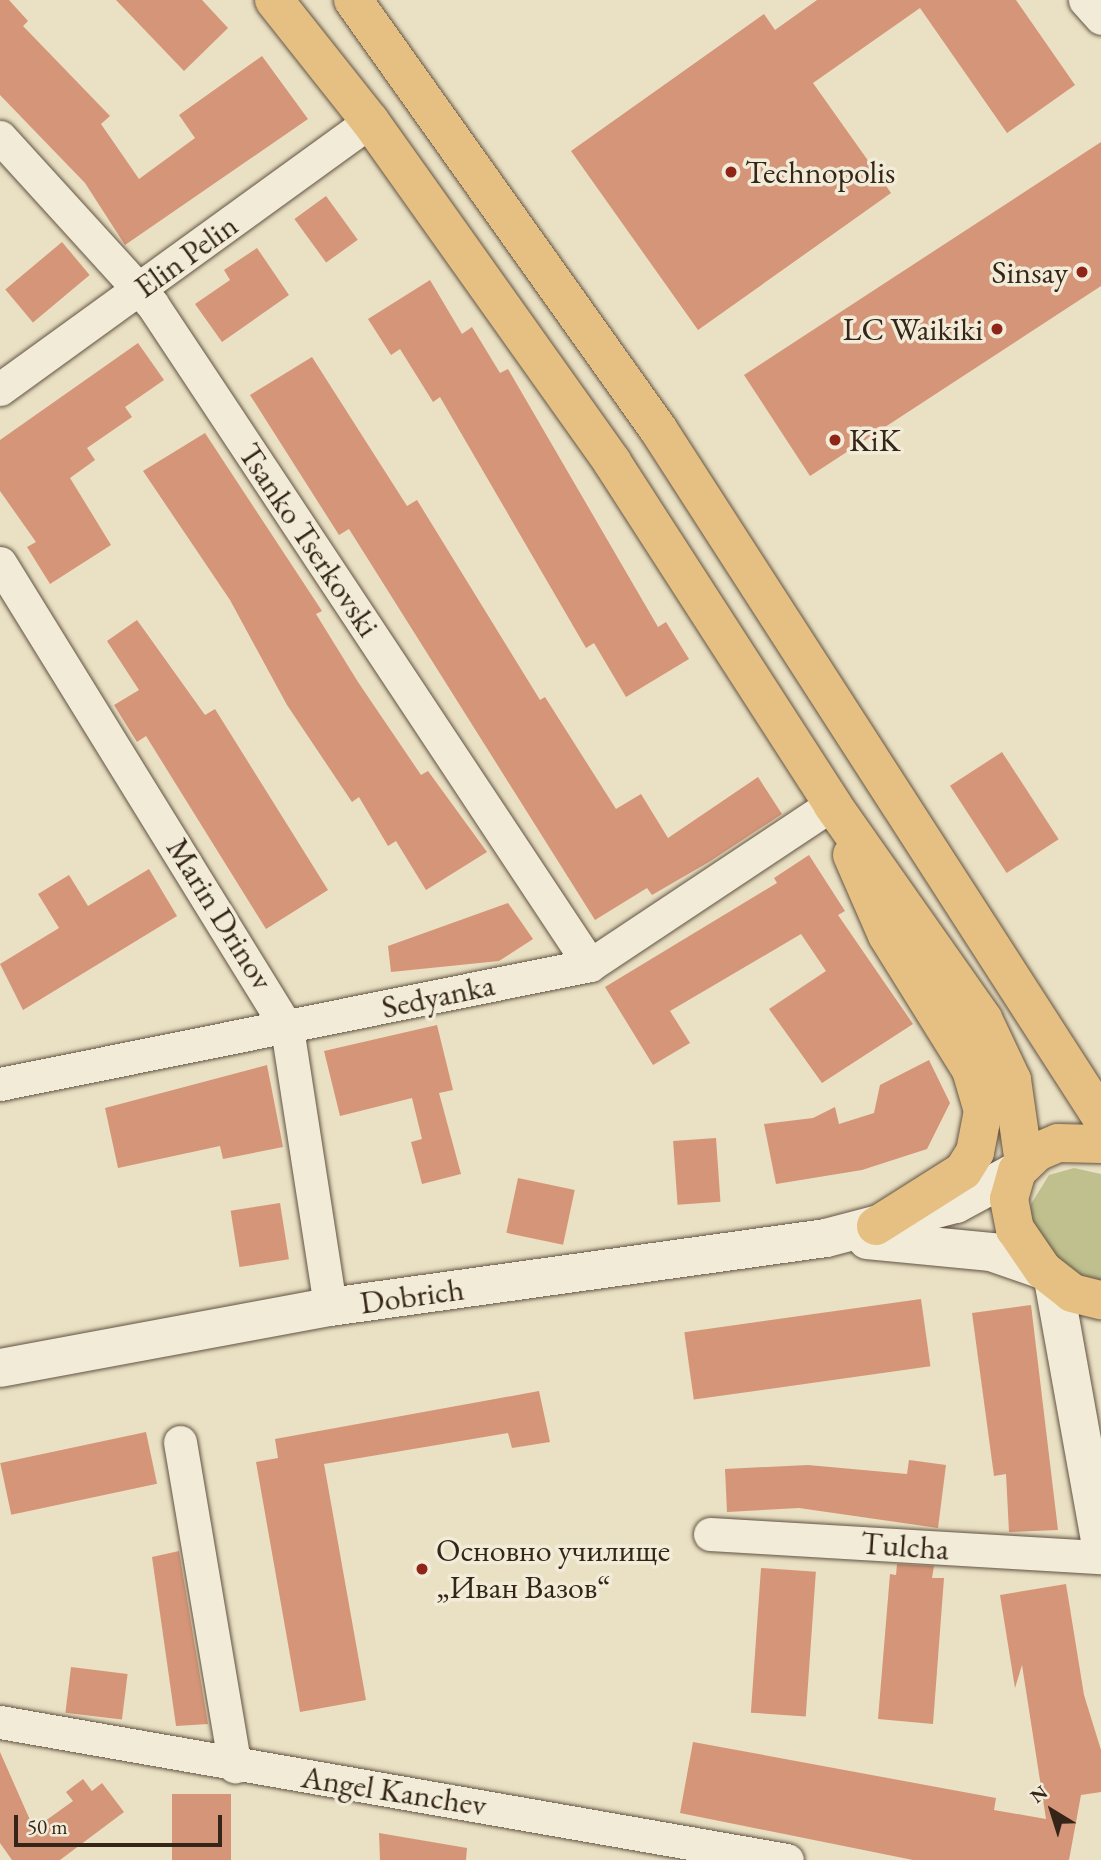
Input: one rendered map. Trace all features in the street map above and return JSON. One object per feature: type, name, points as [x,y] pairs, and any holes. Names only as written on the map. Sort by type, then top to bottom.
[{"type":"main road","points":[[274,0],[370,121],[577,413],[832,804],[983,1019],[1012,1080],[1020,1167],[1011,1214],[1048,1275],[1101,1300]]},
{"type":"main road","points":[[353,0],[624,382],[1101,1117]]},
{"type":"main road","points":[[577,413],[624,382]]},
{"type":"main road","points":[[832,804],[887,935],[971,1070],[983,1111],[975,1152],[963,1171],[876,1226]]},
{"type":"main road","points":[[1020,1167],[1058,1143],[1101,1144]]},
{"type":"street","points":[[1085,0],[1101,18]]},
{"type":"street","name":"Elin Pelin","points":[[0,389],[370,121]]},
{"type":"street","name":"Tsanko Tserkovski","points":[[0,137],[140,289],[590,965]]},
{"type":"street","name":"Marin Drinov","points":[[0,563],[287,1028],[330,1307]]},
{"type":"street","name":"Sedyanka","points":[[0,1084],[590,965],[832,804]]},
{"type":"street","name":"Dobrich","points":[[0,1368],[330,1307],[826,1238],[956,1204],[1020,1167]]},
{"type":"street","name":"Dobrich","points":[[826,1238],[960,1247],[1048,1275]]},
{"type":"street","points":[[1048,1275],[1101,1545]]},
{"type":"street","points":[[180,1442],[235,1766]]},
{"type":"street","name":"Tulcha","points":[[710,1534],[1101,1557]]},
{"type":"street","name":"Angel Kanchev","points":[[0,1723],[235,1766],[629,1827],[788,1860]]},
{"type":"green space","points":[[1074,1168],[1101,1174],[1101,1285],[1059,1268],[1029,1225],[1031,1204],[1049,1175]]},
{"type":"building","points":[[0,0],[9,0],[28,21],[23,26],[110,116],[101,124],[139,179],[195,138],[179,115],[262,56],[308,119],[125,245],[85,183],[0,95]]},
{"type":"building","points":[[116,0],[202,0],[228,28],[184,71]]},
{"type":"building","name":"Technopolis","points":[[817,0],[1016,0],[1075,85],[1007,133],[920,8],[813,83],[891,193],[698,330],[571,151],[764,14],[775,30]]},
{"type":"building","points":[[1101,142],[1101,286],[810,476],[744,375]]},
{"type":"building","points":[[326,196],[358,240],[326,263],[294,219]]},
{"type":"building","points":[[62,242],[90,275],[33,323],[5,290]]},
{"type":"building","points":[[257,248],[289,295],[222,342],[195,304],[230,280],[224,270]]},
{"type":"building","points":[[430,280],[462,334],[472,327],[500,373],[508,369],[658,627],[666,622],[689,659],[626,697],[594,643],[586,648],[440,397],[433,402],[400,349],[391,355],[368,319]]},
{"type":"building","points":[[138,343],[164,380],[125,407],[132,417],[87,448],[95,460],[70,478],[111,545],[50,584],[27,547],[36,542],[0,491],[0,440]]},
{"type":"building","points":[[312,357],[407,506],[417,500],[540,700],[545,697],[616,809],[641,794],[668,838],[758,777],[782,814],[709,862],[652,895],[647,888],[595,920],[349,529],[339,535],[250,395]]},
{"type":"building","points":[[205,433],[322,611],[316,614],[358,682],[421,775],[428,771],[487,852],[426,890],[396,841],[388,846],[359,797],[352,802],[287,705],[230,600],[143,471]]},
{"type":"building","points":[[137,620],[205,715],[215,709],[328,890],[266,929],[146,736],[137,742],[114,705],[139,690],[107,641]]},
{"type":"building","points":[[1002,752],[1059,839],[1007,873],[950,786]]},
{"type":"building","points":[[809,855],[845,911],[838,915],[913,1024],[822,1083],[769,1009],[826,971],[801,934],[670,1011],[690,1043],[653,1065],[605,987],[777,883],[774,878]]},
{"type":"building","points":[[149,869],[177,916],[23,1010],[0,964],[59,928],[38,894],[69,875],[88,906]]},
{"type":"building","points":[[508,903],[533,939],[499,961],[391,972],[388,946]]},
{"type":"building","points":[[437,1025],[453,1090],[439,1093],[461,1174],[422,1184],[411,1142],[422,1139],[412,1098],[340,1116],[324,1051]]},
{"type":"building","points":[[929,1060],[950,1103],[927,1149],[862,1170],[776,1184],[764,1124],[813,1118],[835,1107],[839,1124],[874,1113],[880,1085]]},
{"type":"building","points":[[267,1065],[283,1147],[223,1159],[220,1146],[118,1168],[105,1108]]},
{"type":"building","points":[[716,1138],[720,1202],[678,1205],[673,1141]]},
{"type":"building","points":[[518,1178],[575,1190],[563,1245],[506,1233]]},
{"type":"building","points":[[280,1203],[289,1259],[240,1267],[231,1211]]},
{"type":"building","points":[[921,1299],[930,1366],[694,1400],[684,1332]]},
{"type":"building","points":[[1031,1305],[1058,1530],[1009,1532],[1006,1474],[994,1476],[972,1313]]},
{"type":"building","points":[[539,1391],[550,1442],[512,1448],[508,1433],[324,1464],[366,1700],[300,1712],[256,1462],[278,1458],[275,1439]]},
{"type":"building","points":[[146,1432],[157,1484],[11,1515],[0,1463]]},
{"type":"building","points":[[909,1460],[946,1465],[938,1528],[799,1508],[727,1512],[725,1469],[808,1465],[907,1474]]},
{"type":"building","points":[[179,1551],[208,1724],[176,1726],[152,1557]]},
{"type":"building","points":[[897,1564],[934,1566],[932,1578],[944,1578],[933,1724],[878,1719],[890,1574],[896,1575]]},
{"type":"building","points":[[761,1568],[816,1572],[806,1716],[751,1713]]},
{"type":"building","points":[[1066,1584],[1084,1695],[1101,1750],[1101,1792],[1081,1795],[1069,1860],[913,1860],[680,1813],[693,1742],[996,1798],[994,1810],[1046,1819],[1022,1665],[1015,1688],[1000,1595]]},
{"type":"building","points":[[71,1667],[128,1674],[122,1720],[65,1713]]},
{"type":"building","points":[[0,1752],[34,1829],[73,1801],[66,1792],[83,1779],[92,1791],[102,1783],[124,1812],[60,1860],[12,1860],[0,1843]]},
{"type":"building","points":[[172,1794],[231,1794],[231,1860],[172,1860]]},
{"type":"building","points":[[379,1833],[467,1848],[466,1860],[380,1860]]},
{"type":"place","name":"Technopolis","points":[[731,172]]},
{"type":"place","name":"Sinsay","points":[[1082,272]]},
{"type":"place","name":"LC Waikiki","points":[[997,329]]},
{"type":"place","name":"KiK","points":[[835,440]]},
{"type":"place","name":"Основно училище „Иван Вазов“","points":[[422,1569]]}]
